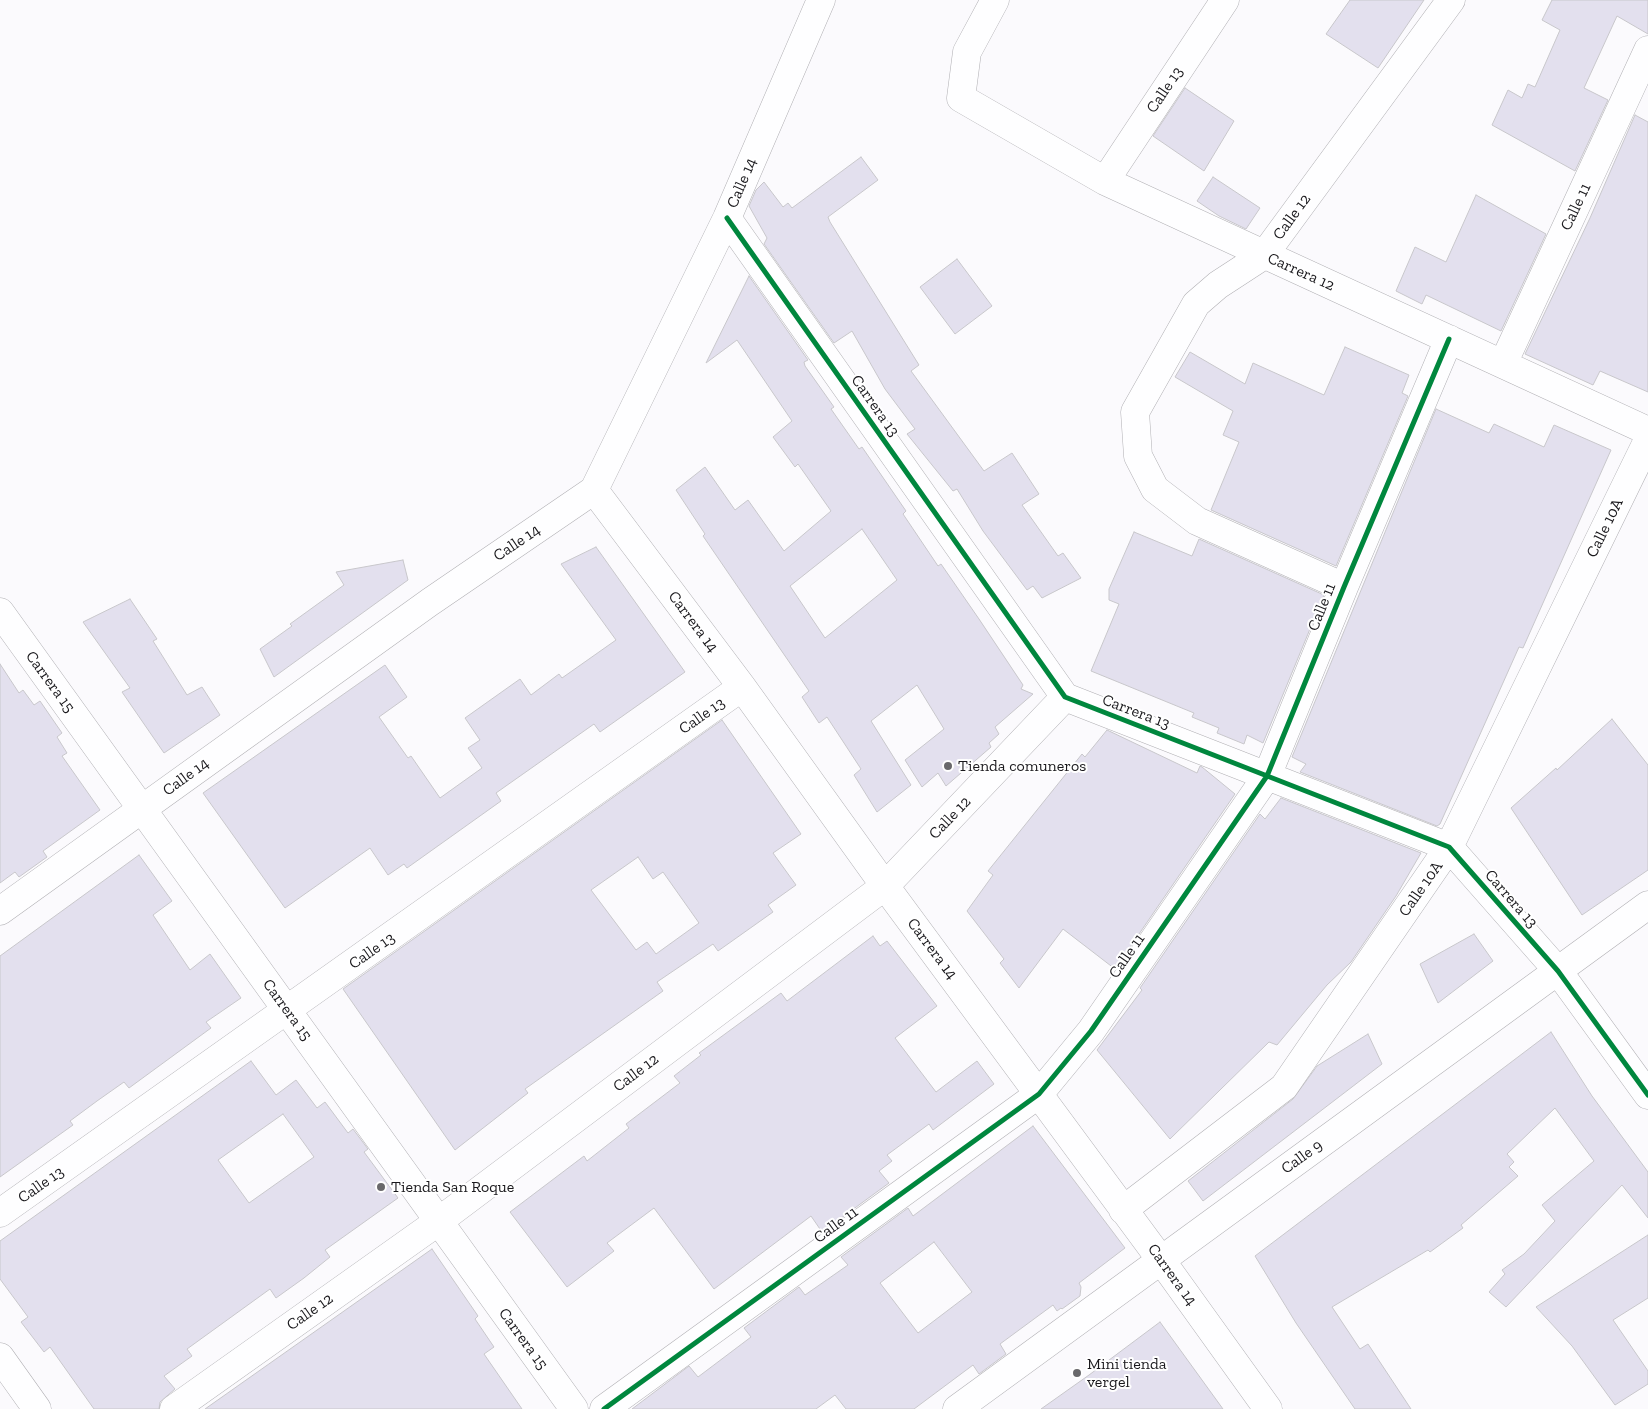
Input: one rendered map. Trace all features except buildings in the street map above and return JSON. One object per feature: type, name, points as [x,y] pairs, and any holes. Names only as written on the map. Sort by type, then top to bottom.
[{"type":"street","name":"Calle 14","points":[[0,911],[430,602],[594,490],[727,218],[821,0]]},
{"type":"street","name":"Carrera 12","points":[[995,0],[968,52],[961,98],[1105,181],[1648,431]]},
{"type":"street","name":"Calle 13","points":[[1105,181],[1225,0]]},
{"type":"street","name":"Calle 12","points":[[1344,587],[1197,521],[1155,489],[1138,456],[1135,412],[1196,304],[1218,285],[1264,255],[1451,0]]},
{"type":"street","name":"Calle 11","points":[[1503,364],[1648,50]]},
{"type":"street","name":"Carrera 13","points":[[727,218],[1065,697],[1449,847],[1558,971],[1648,1095]]},
{"type":"street","name":"Calle 11","points":[[604,1409],[1039,1094],[1091,1030],[1267,776],[1448,339]]},
{"type":"street","name":"Calle 10A","points":[[1124,1210],[1284,1087],[1449,847],[1648,440]]},
{"type":"street","name":"Carrera 14","points":[[594,490],[742,687],[885,886],[1161,1260],[1268,1409]]},
{"type":"street","name":"Carrera 15","points":[[0,612],[574,1409]]},
{"type":"street","name":"Calle 13","points":[[0,1213],[742,687]]},
{"type":"street","name":"Calle 12","points":[[174,1409],[439,1221],[885,886],[1065,697]]},
{"type":"street","name":"Calle 9","points":[[956,1409],[1648,905]]},
{"type":"street","points":[[0,1357],[37,1409]]},
{"type":"cycle path","points":[[727,218],[1065,697],[1449,847],[1558,971],[1648,1095]]},
{"type":"cycle path","points":[[604,1409],[1039,1094],[1091,1031],[1267,776],[1344,587],[1449,339]]},
{"type":"place","name":"Tienda comuneros","points":[[948,766]]},
{"type":"place","name":"Tienda San Roque","points":[[381,1187]]},
{"type":"place","name":"Mini tienda vergel","points":[[1077,1373]]}]
